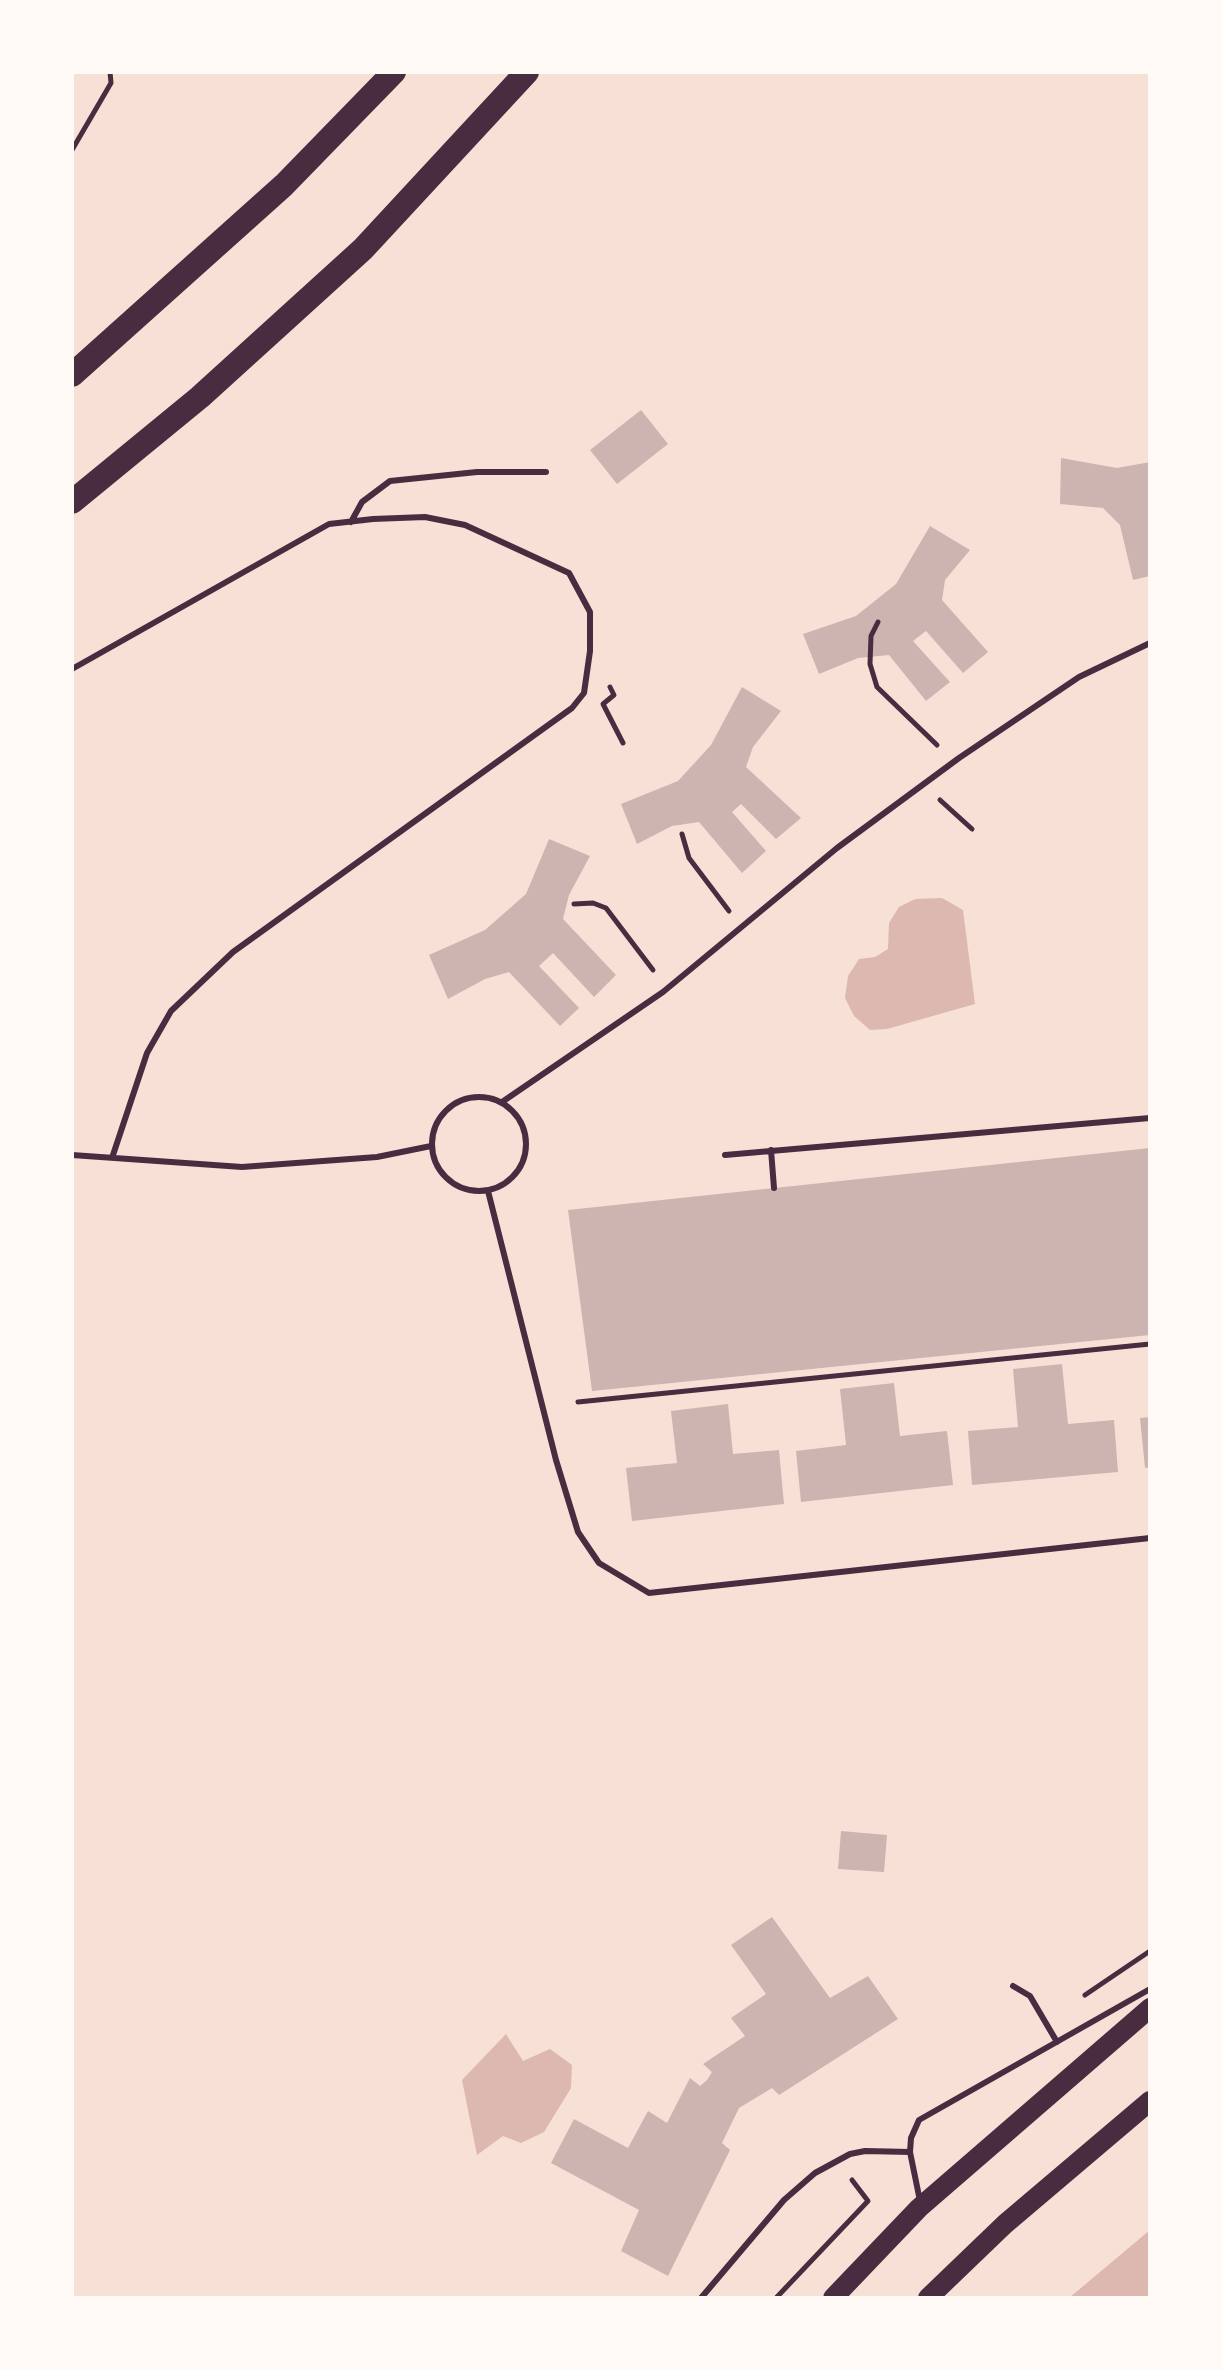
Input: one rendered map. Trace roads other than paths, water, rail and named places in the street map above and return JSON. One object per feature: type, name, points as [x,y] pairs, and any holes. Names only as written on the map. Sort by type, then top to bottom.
[{"type":"highway","points":[[72,375],[273,195],[394,72]]},
{"type":"highway","points":[[72,502],[200,397],[363,249],[527,72]]},
{"type":"main road","points":[[833,2298],[919,2208],[1150,2008]]},
{"type":"main road","points":[[928,2298],[1005,2224],[1150,2101]]},
{"type":"lane","points":[[351,522],[362,502],[390,481],[477,472],[546,472]]},
{"type":"lane","points":[[72,669],[329,524],[425,517],[465,525],[569,573],[590,612],[590,651],[584,693],[572,708],[233,952],[171,1011],[147,1053],[112,1158]]},
{"type":"lane","points":[[502,1102],[663,992],[837,848],[959,758],[1079,677],[1150,643]]},
{"type":"lane","points":[[474,1097],[502,1102],[522,1123],[526,1151],[513,1177],[488,1191],[456,1186],[443,1176],[431,1146],[432,1132],[447,1108],[474,1097]]},
{"type":"lane","points":[[725,1155],[1150,1118]]},
{"type":"lane","points":[[72,1155],[242,1167],[377,1157],[431,1146]]},
{"type":"lane","points":[[771,1150],[774,1188]]},
{"type":"lane","points":[[488,1191],[556,1460],[578,1532],[599,1563],[649,1593],[1150,1538]]},
{"type":"lane","points":[[1013,1986],[1030,1996],[1057,2042]]},
{"type":"lane","points":[[919,2208],[920,2190],[910,2152],[911,2138],[919,2120],[1150,1989]]},
{"type":"lane","points":[[701,2298],[784,2200],[815,2173],[836,2159],[865,2151],[910,2152]]}]
